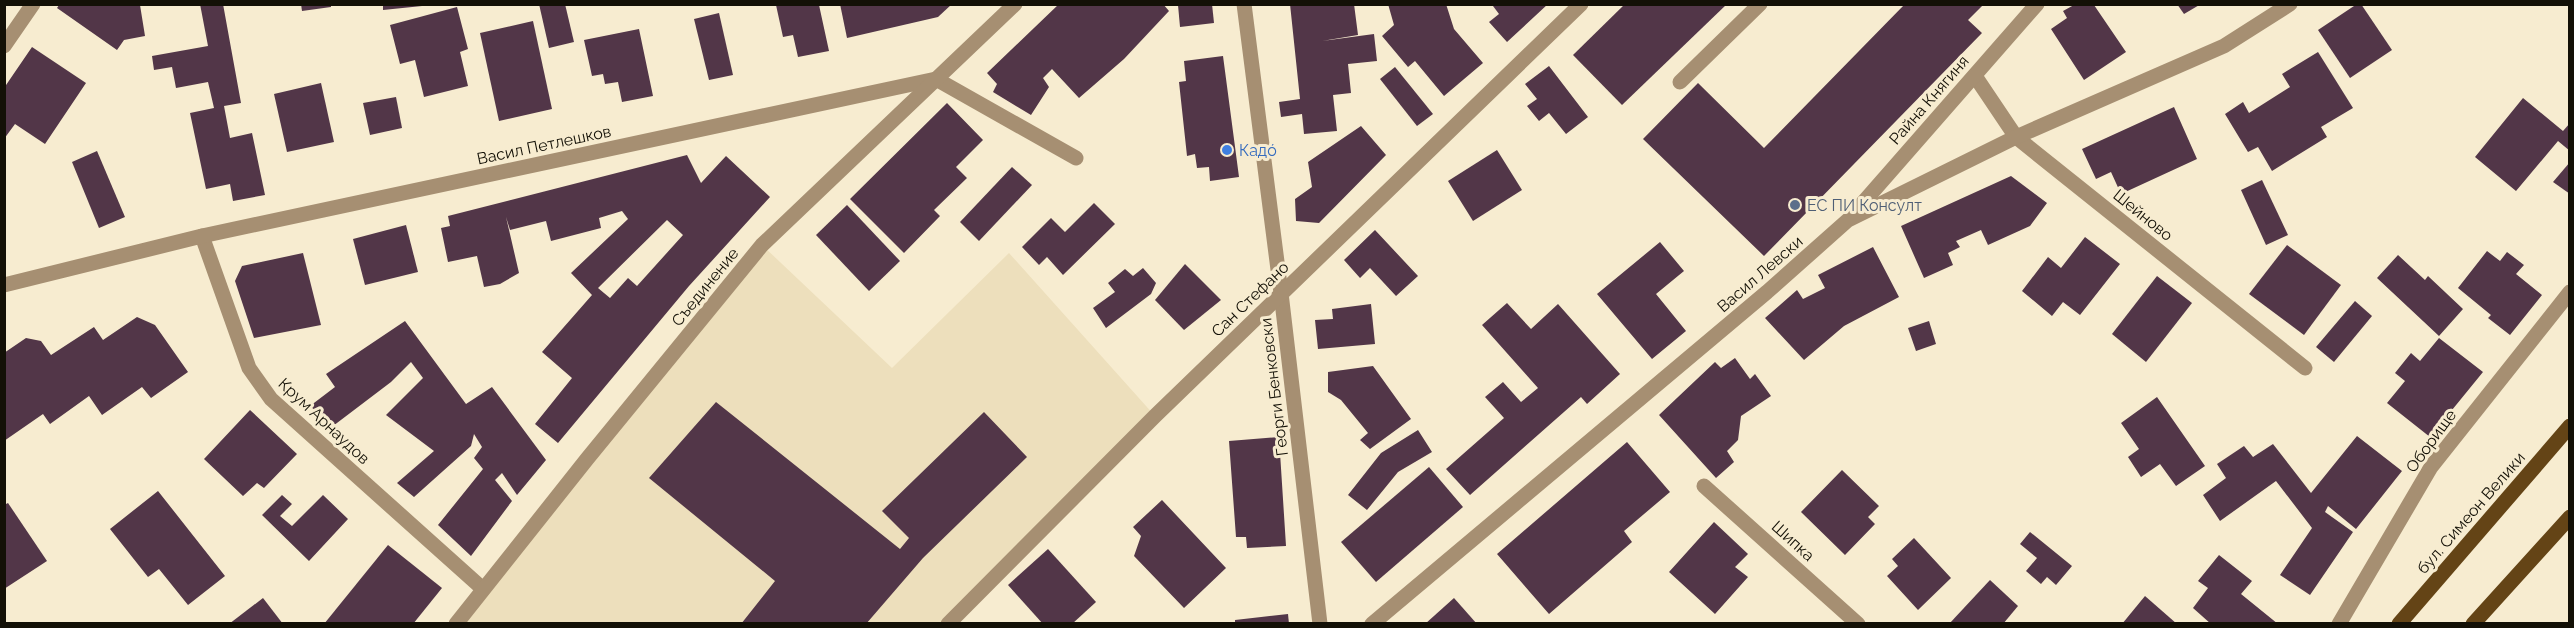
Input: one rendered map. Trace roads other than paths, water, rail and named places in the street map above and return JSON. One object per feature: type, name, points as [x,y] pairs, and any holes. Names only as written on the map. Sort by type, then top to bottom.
[{"type":"main road","name":"бул. Симеон Велики","points":[[2399,624],[2570,426]]},
{"type":"main road","points":[[2474,624],[2570,517]]},
{"type":"street","points":[[4,46],[33,4]]},
{"type":"street","name":"Съединение","points":[[456,624],[762,245],[1015,4]]},
{"type":"street","name":"Георги Бенковски","points":[[1244,4],[1320,624]]},
{"type":"street","name":"Сан Стефано","points":[[948,624],[1281,293],[1581,4]]},
{"type":"street","points":[[1680,82],[1760,4]]},
{"type":"street","name":"Райна Княгиня","points":[[1848,220],[2037,4]]},
{"type":"street","name":"Васил Левски","points":[[1372,624],[1767,292],[1848,220],[2016,137],[2224,46],[2289,4]]},
{"type":"street","name":"Шейново","points":[[1975,76],[2016,137],[2304,368]]},
{"type":"street","points":[[936,80],[1076,158]]},
{"type":"street","name":"Васил Петлешков","points":[[4,285],[202,236],[936,80]]},
{"type":"street","name":"Крум Арнаудов","points":[[202,236],[249,368],[271,399],[483,590]]},
{"type":"street","name":"Оборище","points":[[2339,624],[2431,466],[2570,292]]},
{"type":"street","name":"Шипка","points":[[1704,486],[1858,624]]},
{"type":"place","name":"Кадó","points":[[1227,150]]},
{"type":"place","name":"ЕС ПИ Консулт","points":[[1795,205]]}]
